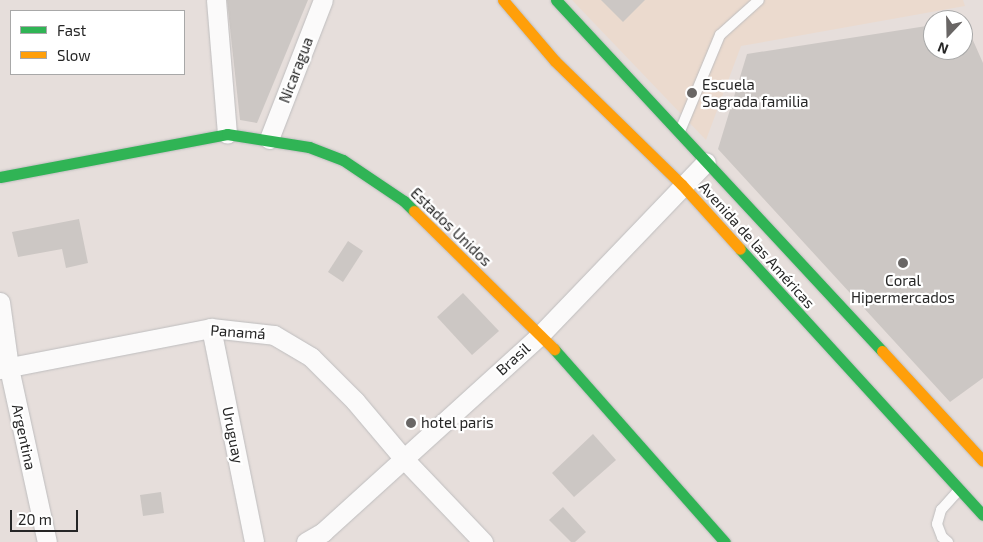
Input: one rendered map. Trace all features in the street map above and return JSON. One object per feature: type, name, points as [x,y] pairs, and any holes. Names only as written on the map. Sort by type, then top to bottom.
[{"type":"main road","name":"Avenida de las Américas","points":[[504,0],[555,61],[682,185],[983,515]]},
{"type":"main road","name":"Avenida de las Américas","points":[[556,0],[983,461]]},
{"type":"main road","name":"Estados Unidos","points":[[0,177],[228,134],[309,147],[343,160],[404,201],[541,334],[725,542]]},
{"type":"street","points":[[216,0],[228,134]]},
{"type":"street","name":"Nicaragua","points":[[268,139],[323,0]]},
{"type":"street","name":"Brasil","points":[[306,542],[323,532],[541,334],[706,162]]},
{"type":"street","name":"Argentina","points":[[0,302],[4,368],[47,542]]},
{"type":"street","name":"Panamá","points":[[4,368],[211,328],[274,335],[311,358],[355,400],[404,459],[483,542]]},
{"type":"street","name":"Uruguay","points":[[211,328],[254,542]]},
{"type":"lane","points":[[680,132],[720,35],[759,0]]},
{"type":"lane","points":[[948,542],[942,537],[937,524],[941,510],[959,489]]},
{"type":"shaded area","name":"Escuela Sagrada familia","points":[[572,0],[963,0],[965,6],[943,10],[923,10],[923,14],[741,46],[706,140]]},
{"type":"building","points":[[227,0],[308,0],[257,123],[240,120]]},
{"type":"building","points":[[601,0],[645,0],[623,22]]},
{"type":"building","name":"Coral Hipermercados","points":[[923,27],[923,60],[973,60],[973,40],[983,63],[983,378],[950,402],[718,149],[747,54]]},
{"type":"building","points":[[79,219],[88,263],[66,268],[62,249],[18,257],[12,232]]},
{"type":"building","points":[[348,241],[363,251],[343,282],[328,272]]},
{"type":"building","points":[[463,293],[499,331],[472,355],[437,317]]},
{"type":"building","points":[[593,434],[616,460],[574,497],[552,473]]},
{"type":"building","points":[[161,492],[164,513],[143,516],[140,495]]},
{"type":"building","points":[[563,507],[586,532],[575,542],[571,542],[549,520]]},
{"type":"traffic: fast","points":[[556,0],[882,351]]},
{"type":"traffic: fast","points":[[0,177],[227,134],[309,147],[343,160],[404,201],[414,211]]},
{"type":"traffic: fast","points":[[740,249],[983,515]]},
{"type":"traffic: fast","points":[[554,349],[725,542]]},
{"type":"traffic: slow","points":[[503,0],[555,61],[682,185],[740,249]]},
{"type":"traffic: slow","points":[[414,211],[554,349]]},
{"type":"traffic: slow","points":[[882,351],[983,461]]},
{"type":"place","name":"Escuela Sagrada familia","points":[[692,93]]},
{"type":"place","name":"Coral Hipermercados","points":[[903,263]]},
{"type":"place","name":"hotel paris","points":[[411,423]]}]
